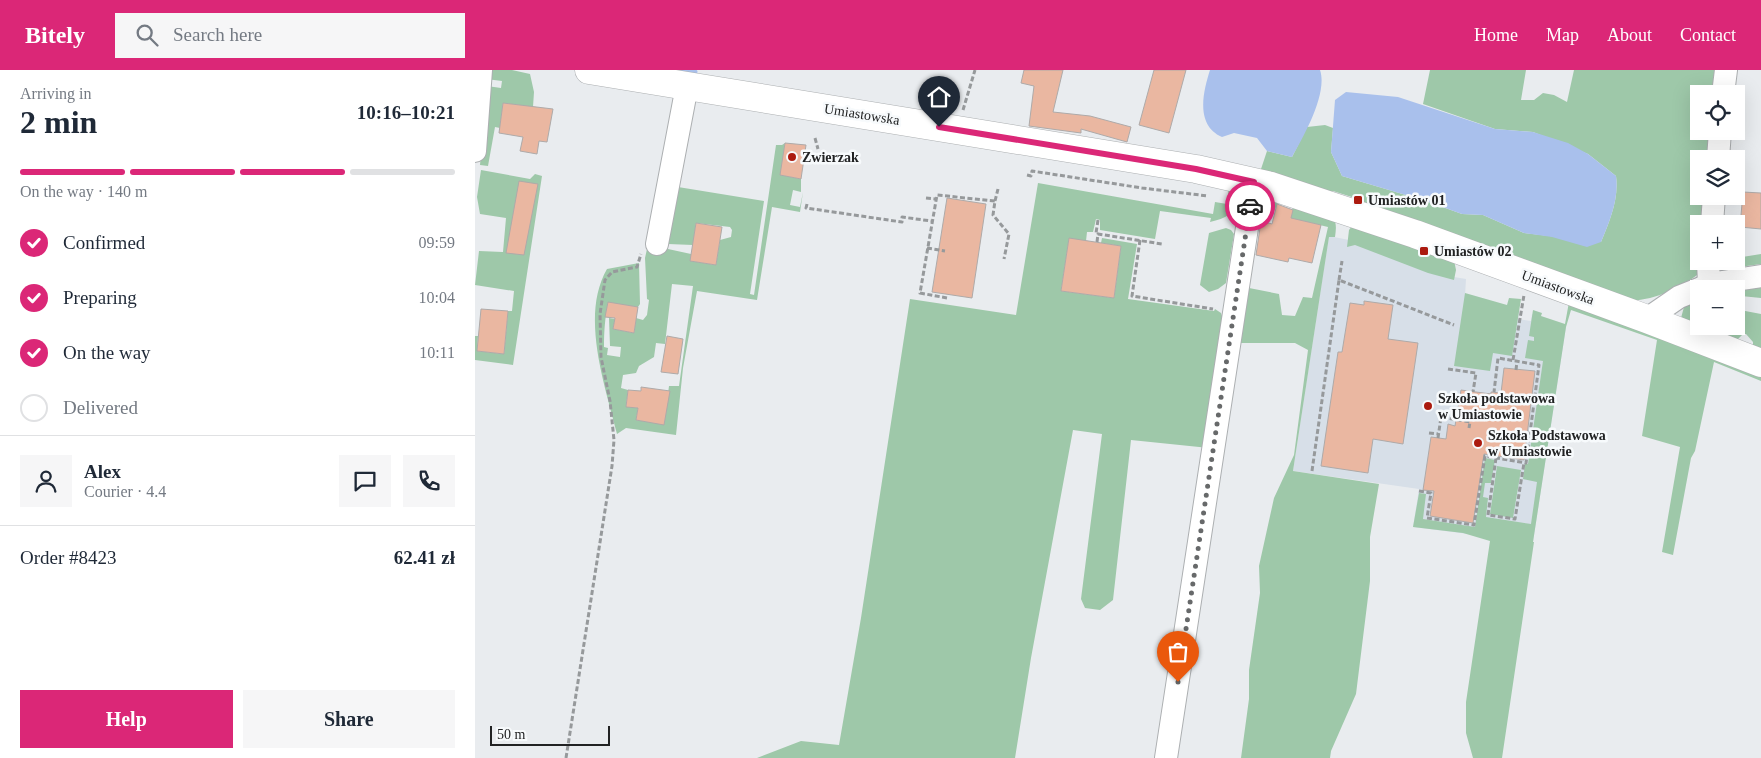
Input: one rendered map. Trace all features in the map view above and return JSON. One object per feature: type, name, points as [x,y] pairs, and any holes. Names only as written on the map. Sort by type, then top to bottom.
[{"type":"main road","name":"Umiastowska","points":[[589,70],[1196,169],[1254,182],[1415,234],[1761,363]]},
{"type":"street","points":[[475,151],[481,70]]},
{"type":"street","points":[[1724,85],[1726,70]]},
{"type":"street","points":[[649,248],[687,86]]},
{"type":"street","points":[[1166,758],[1254,182]]},
{"type":"street","points":[[1740,280],[1761,276]]},
{"type":"street","points":[[1647,319],[1679,297],[1690,292]]},
{"type":"path","points":[[958,130],[975,70]]},
{"type":"path","points":[[815,138],[818,149]]},
{"type":"path","points":[[1027,175],[1031,176],[1032,171],[1142,188],[1218,197]]},
{"type":"path","points":[[998,190],[993,215],[1009,234],[1005,259]]},
{"type":"path","points":[[947,298],[920,293],[937,195],[942,194],[995,201]]},
{"type":"path","points":[[926,198],[935,200]]},
{"type":"path","points":[[807,204],[806,208],[845,212],[902,222],[902,217],[931,221]]},
{"type":"path","points":[[1097,242],[1098,220]]},
{"type":"path","points":[[1098,234],[1162,244]]},
{"type":"path","points":[[1140,240],[1132,296],[1213,309]]},
{"type":"path","points":[[566,758],[612,466],[614,440],[610,401],[601,357],[600,314],[605,280],[612,272],[637,267],[649,248]]},
{"type":"path","points":[[927,248],[945,251]]},
{"type":"path","points":[[1312,471],[1343,261]]},
{"type":"path","points":[[1339,280],[1454,325]]},
{"type":"path","points":[[1516,370],[1515,361],[1524,295],[1528,294]]},
{"type":"path","points":[[1494,392],[1498,358],[1539,365],[1526,463],[1524,463],[1515,519],[1488,515],[1496,458]]},
{"type":"path","points":[[1447,369],[1476,373],[1473,392]]},
{"type":"path","points":[[1429,433],[1438,436],[1441,417],[1470,422],[1469,428]]},
{"type":"path","points":[[1455,420],[1455,426]]},
{"type":"path","points":[[1419,491],[1431,493],[1427,518],[1474,525],[1485,456],[1524,463]]},
{"type":"shaded area","name":"Szkoła podstawowa w Umiastowie","points":[[1329,236],[1354,241],[1454,277],[1466,279],[1465,296],[1519,311],[1518,319],[1531,321],[1532,314],[1566,327],[1533,542],[1413,527],[1419,489],[1293,471]]},
{"type":"green space","points":[[487,70],[512,70],[530,74],[534,92],[533,107],[503,103],[500,128],[495,127],[488,166],[480,165],[487,86],[501,88],[502,81],[486,79]]},
{"type":"green space","points":[[1430,70],[1526,70],[1521,100],[1534,100],[1543,93],[1554,95],[1567,102],[1574,70],[1720,70],[1719,85],[1690,85],[1690,140],[1714,140],[1713,150],[1690,150],[1690,205],[1708,205],[1707,215],[1690,215],[1690,270],[1701,270],[1701,272],[1668,292],[1650,298],[1631,301],[1361,201],[1355,197],[1333,191],[1327,193],[1260,172],[1267,151],[1292,157],[1307,127],[1325,125],[1333,128],[1331,152],[1342,176],[1426,201],[1462,214],[1483,215],[1524,233],[1601,242],[1615,201],[1616,176],[1588,154],[1533,132],[1495,129],[1423,104]]},
{"type":"green space","points":[[785,143],[781,175],[801,179],[801,192],[793,190],[790,205],[800,207],[803,192],[800,212],[772,207],[757,300],[697,291],[683,368],[676,435],[626,428],[617,434],[601,373],[595,329],[595,308],[599,288],[607,269],[639,263],[640,304],[638,307],[608,303],[604,347],[608,348],[607,355],[620,357],[621,347],[610,346],[609,318],[615,319],[613,329],[634,333],[636,318],[643,320],[647,315],[649,300],[647,299],[645,258],[647,249],[668,249],[691,254],[691,261],[716,265],[720,240],[731,237],[732,230],[730,227],[696,223],[693,245],[668,244],[678,187],[764,201],[750,294],[754,295],[776,145]],"holes":[[[672,284],[693,286],[679,386],[669,386],[664,424],[636,420],[638,408],[626,406],[628,390],[621,388],[623,375],[636,373],[639,366],[654,357],[656,343],[665,344]]]},
{"type":"green space","points":[[481,170],[530,179],[535,174],[542,176],[513,365],[475,360],[475,336],[478,336],[477,351],[504,354],[508,311],[512,311],[514,291],[475,285],[479,251],[503,252],[506,218],[480,214],[477,197]]},
{"type":"green space","points":[[1038,183],[1213,214],[1215,202],[1227,204],[1229,185],[1236,199],[1234,210],[1230,214],[1210,222],[1211,218],[1160,211],[1155,239],[1100,230],[1100,220],[1096,219],[1093,232],[1087,232],[1086,241],[1069,239],[1061,291],[1114,298],[1121,246],[1101,243],[1102,238],[1137,244],[1128,299],[1214,311],[1215,309],[1221,313],[1224,322],[1209,448],[1131,440],[1113,600],[1100,610],[1085,608],[1081,599],[1102,434],[1073,430],[1031,658],[1015,758],[757,758],[801,741],[839,745],[861,618],[910,299],[1016,315]]},
{"type":"green space","points":[[1265,195],[1290,199],[1312,206],[1333,217],[1336,224],[1335,237],[1329,237],[1293,471],[1379,484],[1370,537],[1370,581],[1356,694],[1331,751],[1330,758],[1241,758],[1249,699],[1249,670],[1260,593],[1259,566],[1274,498],[1294,455],[1308,350],[1295,343],[1238,343],[1237,330],[1244,287],[1279,294],[1282,315],[1295,316],[1303,297],[1312,298],[1328,227],[1303,221],[1299,237],[1287,235],[1288,222],[1290,222],[1293,206],[1278,202],[1275,210],[1270,214],[1256,215],[1261,197]]},
{"type":"green space","points":[[1352,226],[1419,247],[1418,251],[1426,254],[1428,250],[1454,260],[1456,270],[1454,280],[1428,273],[1355,245],[1347,247],[1349,230]]},
{"type":"green space","points":[[1226,228],[1234,234],[1226,283],[1218,289],[1209,292],[1200,285],[1209,233]]},
{"type":"green space","points":[[1761,254],[1761,264],[1745,266],[1745,257]]},
{"type":"green space","points":[[1761,284],[1761,298],[1745,296],[1745,287]]},
{"type":"green space","points":[[1465,293],[1507,305],[1509,298],[1521,299],[1512,356],[1493,353],[1490,371],[1454,366]]},
{"type":"green space","points":[[1569,302],[1761,374],[1761,381],[1714,362],[1695,451],[1691,458],[1673,555],[1662,552],[1680,447],[1642,436],[1657,340],[1571,310],[1566,327],[1502,758],[1473,758],[1466,733],[1466,702],[1490,541],[1463,533],[1413,527],[1419,493],[1426,494],[1423,519],[1475,527],[1485,458],[1495,460],[1491,483],[1485,483],[1483,497],[1488,498],[1486,517],[1531,524],[1537,482],[1523,479],[1525,464],[1528,464],[1543,361],[1525,358],[1528,340],[1534,341],[1534,337],[1529,336],[1533,310],[1542,313],[1541,316],[1565,324]]},
{"type":"green space","points":[[1690,303],[1690,322],[1681,318],[1684,307]]},
{"type":"green space","points":[[1745,311],[1761,314],[1761,354],[1753,350],[1753,342],[1746,334]]},
{"type":"green space","points":[[1715,335],[1742,335],[1733,344]]},
{"type":"green space","points":[[1497,466],[1521,470],[1513,518],[1490,514]]},
{"type":"water","points":[[1210,70],[1320,70],[1322,79],[1318,102],[1314,114],[1292,157],[1267,151],[1257,138],[1234,133],[1222,137],[1213,132],[1204,116],[1203,107],[1205,88]]},
{"type":"water","points":[[1346,92],[1398,97],[1495,129],[1533,132],[1568,143],[1588,154],[1616,176],[1615,201],[1601,242],[1587,247],[1552,237],[1524,233],[1483,215],[1462,214],[1426,201],[1342,176],[1331,152],[1335,100]]},
{"type":"building","points":[[1024,70],[1063,70],[1053,112],[1090,116],[1131,127],[1127,142],[1081,129],[1081,133],[1029,126],[1034,86],[1021,83]]},
{"type":"building","points":[[1154,70],[1186,70],[1169,133],[1139,125]]},
{"type":"building","points":[[503,103],[553,109],[547,142],[539,141],[537,154],[520,151],[523,137],[499,133]]},
{"type":"building","points":[[785,143],[806,145],[801,179],[780,175]]},
{"type":"building","points":[[519,181],[538,184],[524,255],[506,253]]},
{"type":"building","points":[[1745,192],[1761,193],[1761,229],[1745,227],[1745,215],[1741,215],[1742,205],[1745,205]]},
{"type":"building","points":[[947,198],[986,204],[972,298],[932,292]]},
{"type":"building","points":[[1277,204],[1293,210],[1291,218],[1321,225],[1312,263],[1289,258],[1288,262],[1256,255],[1261,221],[1272,224]]},
{"type":"building","points":[[696,223],[722,227],[716,265],[690,261]]},
{"type":"building","points":[[1069,238],[1121,246],[1114,298],[1061,291]]},
{"type":"building","points":[[1364,301],[1393,305],[1388,339],[1418,343],[1403,444],[1373,439],[1368,473],[1321,466],[1338,352],[1342,352],[1350,303],[1364,305]]},
{"type":"building","points":[[608,302],[638,307],[634,333],[613,329],[615,318],[605,317]]},
{"type":"building","points":[[481,309],[508,311],[504,354],[477,351]]},
{"type":"building","points":[[667,336],[683,339],[678,374],[661,372]]},
{"type":"building","name":"Szkoła Podstawowa w Umiastowie","points":[[1504,368],[1535,371],[1524,460],[1484,454],[1473,523],[1430,516],[1434,491],[1423,490],[1431,437],[1446,439],[1448,424],[1455,426],[1461,390],[1491,394],[1491,392],[1501,393]]},
{"type":"building","points":[[641,387],[670,391],[664,425],[636,420],[638,408],[626,407],[628,390],[641,391]]},
{"type":"waterway","points":[[679,70],[695,72]]},
{"type":"way so far","points":[[1178,682],[1250,206]]},
{"type":"place","name":"Zwierzak","points":[[792,157]]},
{"type":"place","name":"Umiastów 01","points":[[1358,200]]},
{"type":"place","name":"Umiastów 02","points":[[1424,251]]},
{"type":"place","name":"Szkoła podstawowa w Umiastowie","points":[[1428,406]]},
{"type":"place","name":"Szkoła Podstawowa w Umiastowie","points":[[1478,443]]},
{"type":"route","points":[[939,127],[1196,169],[1254,182],[1250,206]]}]
